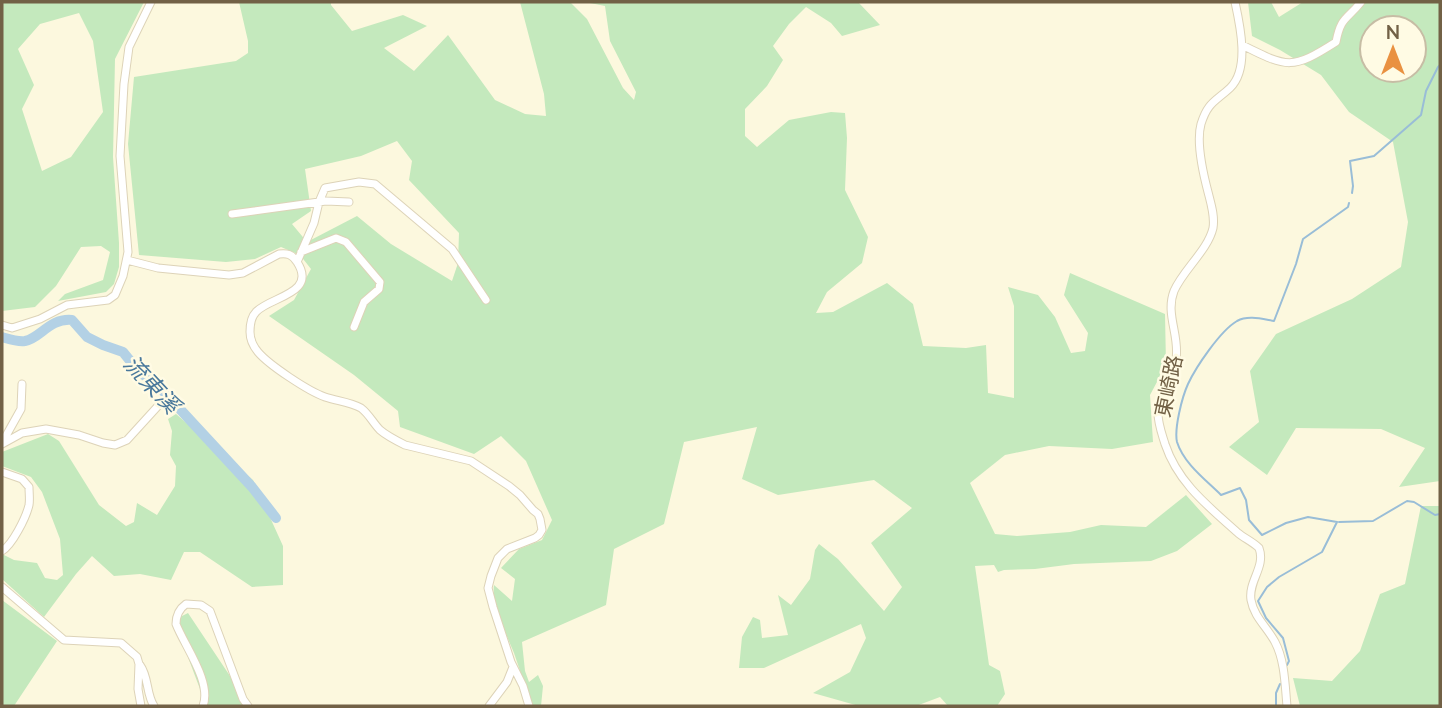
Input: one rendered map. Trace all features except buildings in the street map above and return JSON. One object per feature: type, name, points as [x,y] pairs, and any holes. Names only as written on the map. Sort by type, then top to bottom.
[{"type":"street","points":[[2,324],[12,328],[40,319],[67,305],[84,304],[115,295],[127,260],[128,239],[120,156],[124,84],[130,47],[152,2]]},
{"type":"street","name":"東崎路","points":[[1235,2],[1242,45],[1238,78],[1231,88],[1216,98],[1206,111],[1200,127],[1199,142],[1214,216],[1212,230],[1181,279],[1170,303],[1177,355],[1173,378],[1161,400],[1159,426],[1170,457],[1183,480],[1239,534],[1259,548],[1261,562],[1252,581],[1252,605],[1277,646],[1284,673],[1287,706]]},
{"type":"street","points":[[1242,45],[1282,64],[1297,63],[1336,42],[1342,21],[1362,2]]},
{"type":"street","points":[[297,262],[325,188],[359,182],[375,184],[452,249],[485,300]]},
{"type":"street","points":[[232,214],[318,202],[349,202]]},
{"type":"street","points":[[301,252],[336,238],[342,239],[380,282],[379,289],[364,302],[354,327]]},
{"type":"street","points":[[127,260],[158,268],[229,275],[243,273],[279,254],[292,255],[301,274],[298,286],[287,296],[263,306],[253,316],[250,324],[251,339],[258,353],[315,393],[361,408],[378,428],[399,442],[471,461],[509,486],[538,514],[542,530],[534,538],[502,553],[488,588],[513,667],[524,687],[528,706]]},
{"type":"street","points":[[2,444],[21,409],[22,384]]},
{"type":"street","points":[[2,444],[22,433],[46,429],[115,445],[127,440],[158,406]]},
{"type":"street","points":[[2,472],[22,479],[29,487],[29,505],[13,538],[2,551]]},
{"type":"street","points":[[2,587],[64,640],[121,643],[136,657],[144,670],[150,701],[154,706]]},
{"type":"street","points":[[203,706],[206,699],[204,683],[176,624],[178,612],[187,604],[201,605],[210,611],[248,706]]},
{"type":"street","points":[[139,664],[138,689],[141,706]]},
{"type":"street","points":[[489,706],[507,682],[513,667]]},
{"type":"green space","points":[[2,2],[144,2],[115,59],[113,157],[119,267],[114,284],[106,292],[58,301],[65,294],[103,280],[110,252],[101,246],[81,247],[56,286],[35,307],[2,311]],"holes":[[[79,13],[93,41],[103,112],[71,157],[42,171],[22,109],[34,85],[18,49],[40,24]]]},
{"type":"green space","points":[[239,2],[331,2],[352,31],[403,15],[427,26],[384,48],[414,71],[448,35],[495,100],[525,114],[546,116],[544,94],[520,2],[570,2],[587,19],[623,88],[634,100],[636,92],[610,41],[605,6],[585,2],[858,2],[880,25],[842,36],[831,23],[806,7],[773,46],[783,60],[767,86],[745,109],[745,136],[757,147],[789,120],[831,112],[845,113],[845,190],[868,237],[862,263],[827,292],[816,313],[833,312],[887,283],[913,304],[923,346],[966,348],[986,345],[988,393],[1014,398],[1014,306],[1008,287],[1038,295],[1055,317],[1071,353],[1085,351],[1088,333],[1064,295],[1070,273],[1165,314],[1166,365],[1150,395],[1153,442],[1112,449],[1049,446],[1005,455],[970,483],[995,534],[1017,536],[1070,532],[1101,525],[1146,527],[1186,495],[1212,524],[1177,551],[1151,561],[1074,564],[998,572],[994,565],[975,566],[989,665],[1000,671],[1005,694],[997,706],[948,706],[940,697],[916,706],[859,706],[813,693],[850,672],[866,638],[861,624],[764,668],[739,668],[742,637],[753,617],[760,620],[762,638],[788,635],[778,595],[791,605],[810,579],[815,550],[819,544],[838,559],[884,611],[902,587],[871,543],[912,508],[874,480],[778,495],[742,479],[757,427],[684,442],[664,524],[614,549],[606,605],[522,642],[529,682],[538,675],[543,686],[541,706],[531,706],[500,619],[494,592],[494,585],[512,601],[515,579],[501,568],[519,549],[542,540],[552,520],[526,461],[501,436],[474,454],[400,427],[398,411],[354,375],[269,316],[294,300],[311,269],[300,255],[281,247],[255,259],[226,262],[139,255],[128,144],[134,77],[236,61],[248,53]],"holes":[[[397,141],[412,161],[409,180],[459,233],[458,263],[452,281],[391,244],[357,216],[307,242],[292,224],[311,211],[305,169],[361,156]]]},
{"type":"green space","points":[[1248,2],[1271,2],[1279,17],[1303,2],[1440,2],[1440,481],[1399,487],[1425,448],[1381,429],[1296,428],[1267,475],[1229,447],[1259,422],[1250,371],[1276,334],[1352,299],[1401,267],[1408,222],[1393,142],[1349,112],[1321,75],[1252,36]]},
{"type":"green space","points":[[176,414],[253,480],[283,546],[283,585],[252,587],[200,552],[184,552],[171,580],[140,574],[114,576],[92,556],[44,617],[2,579],[2,554],[14,560],[37,563],[45,578],[57,580],[63,575],[60,539],[42,492],[31,477],[2,466],[2,452],[48,434],[59,441],[99,505],[126,526],[134,522],[137,503],[157,515],[175,486],[176,466],[170,455],[172,431],[168,419]]},
{"type":"green space","points":[[1421,506],[1440,506],[1440,706],[1300,706],[1293,678],[1332,681],[1360,651],[1380,594],[1405,584]]},
{"type":"green space","points":[[2,600],[57,641],[14,706],[2,706]]},
{"type":"green space","points":[[188,613],[250,706],[204,706],[206,705],[174,620]]},
{"type":"waterway","points":[[1352,193],[1350,161],[1374,156],[1421,115],[1426,91],[1440,65]]},
{"type":"waterway","points":[[1287,665],[1289,661],[1283,638],[1266,618],[1258,601],[1267,587],[1279,577],[1322,552],[1337,522],[1308,517],[1286,523],[1262,535],[1249,520],[1246,500],[1240,488],[1221,495],[1185,457],[1177,442],[1178,421],[1188,384],[1216,341],[1241,319],[1274,321],[1303,239],[1348,207],[1349,203]]},
{"type":"waterway","name":"流東溪","points":[[2,337],[25,341],[57,322],[72,320],[87,337],[123,352],[140,373],[153,380],[252,487],[276,518]]},
{"type":"waterway","points":[[1339,522],[1373,521],[1407,501],[1414,502],[1435,515],[1440,514]]},
{"type":"waterway","points":[[1276,706],[1276,693],[1280,684]]}]
